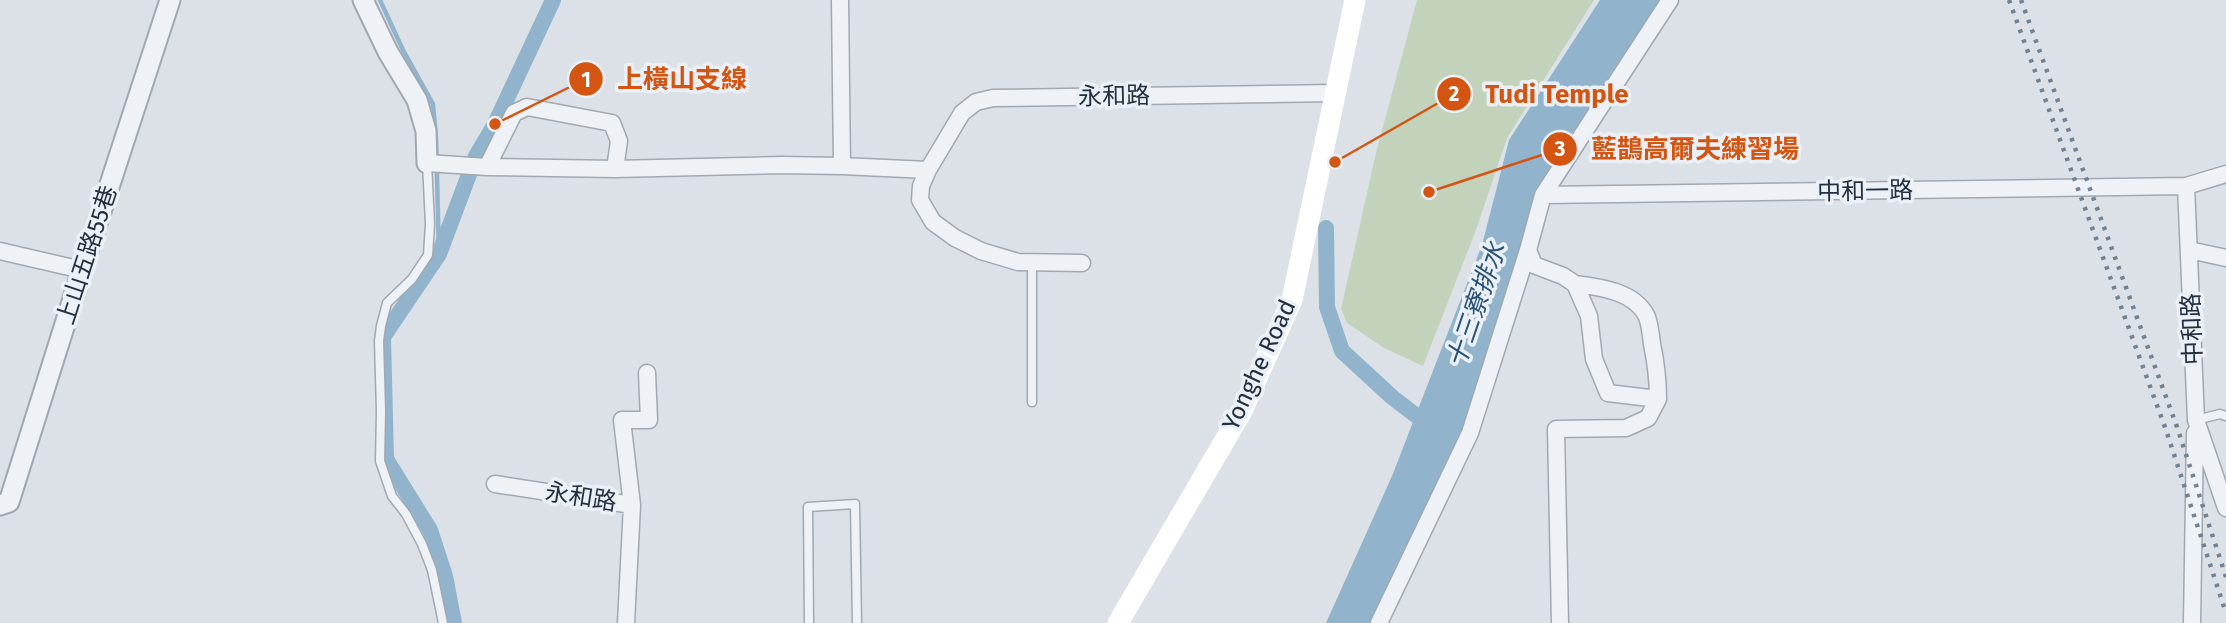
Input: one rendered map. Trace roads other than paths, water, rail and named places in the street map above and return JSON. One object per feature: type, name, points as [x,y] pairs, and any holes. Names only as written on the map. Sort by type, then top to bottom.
[{"type":"main road","name":"Yonghe Road","points":[[1118,623],[1242,411],[1292,300],[1355,0]]},
{"type":"street","name":"上山五路55巷","points":[[0,505],[9,502],[170,0]]},
{"type":"street","points":[[363,0],[388,52],[417,100],[426,131],[428,163],[615,169],[842,166],[928,170]]},
{"type":"street","points":[[840,0],[842,166]]},
{"type":"street","points":[[1379,623],[1470,433],[1543,195],[1670,0]]},
{"type":"street","name":"永和路","points":[[1082,262],[1018,262],[981,251],[933,222],[920,200],[921,186],[962,113],[976,102],[993,98],[1336,93]]},
{"type":"street","points":[[482,166],[514,113],[527,107],[612,123],[619,141],[615,169]]},
{"type":"street","points":[[2186,186],[2226,174]]},
{"type":"street","name":"中和一路","points":[[1543,195],[2186,186]]},
{"type":"street","name":"中和路","points":[[2186,186],[2196,420],[2226,508]]},
{"type":"street","points":[[1528,250],[1534,265],[1563,276],[1575,284],[1604,288],[1636,304],[1646,316],[1658,372],[1658,399],[1648,418],[1626,428],[1556,429],[1560,623]]},
{"type":"street","points":[[2189,250],[2226,258]]},
{"type":"street","points":[[0,251],[82,270]]},
{"type":"street","points":[[1575,284],[1589,316],[1594,359],[1608,393],[1658,399]]},
{"type":"street","points":[[632,505],[622,420],[649,420],[647,373]]},
{"type":"street","points":[[2192,623],[2196,420]]},
{"type":"street","name":"永和路","points":[[495,484],[632,505],[626,623]]},
{"type":"lane","points":[[428,163],[428,254],[412,279],[387,303],[381,326],[380,461],[392,496],[422,544],[432,570],[443,623]]},
{"type":"lane","points":[[1032,261],[1032,402]]},
{"type":"lane","points":[[2196,420],[2220,414],[2226,416]]},
{"type":"lane","points":[[809,623],[808,507],[855,504],[857,623]]},
{"type":"water","name":"十三寮排水","points":[[1600,0],[1662,0],[1538,194],[1466,431],[1372,623],[1326,623],[1392,476],[1482,245],[1509,140]]},
{"type":"waterway","points":[[380,0],[403,50],[433,104],[439,254]]},
{"type":"waterway","points":[[454,623],[445,576],[430,530],[386,459],[383,337],[439,254],[476,156],[495,124],[553,0]]},
{"type":"waterway","points":[[1326,228],[1327,307],[1342,351],[1392,397],[1431,427]]},
{"type":"railway","points":[[2009,0],[2166,430],[2226,613]]},
{"type":"railway","points":[[2021,0],[2177,427],[2226,577]]},
{"type":"place","name":"上橫山支線","points":[[495,124]]},
{"type":"place","name":"Tudi Temple","points":[[1335,162]]},
{"type":"place","name":"藍鵲高爾夫練習場","points":[[1429,192]]}]
